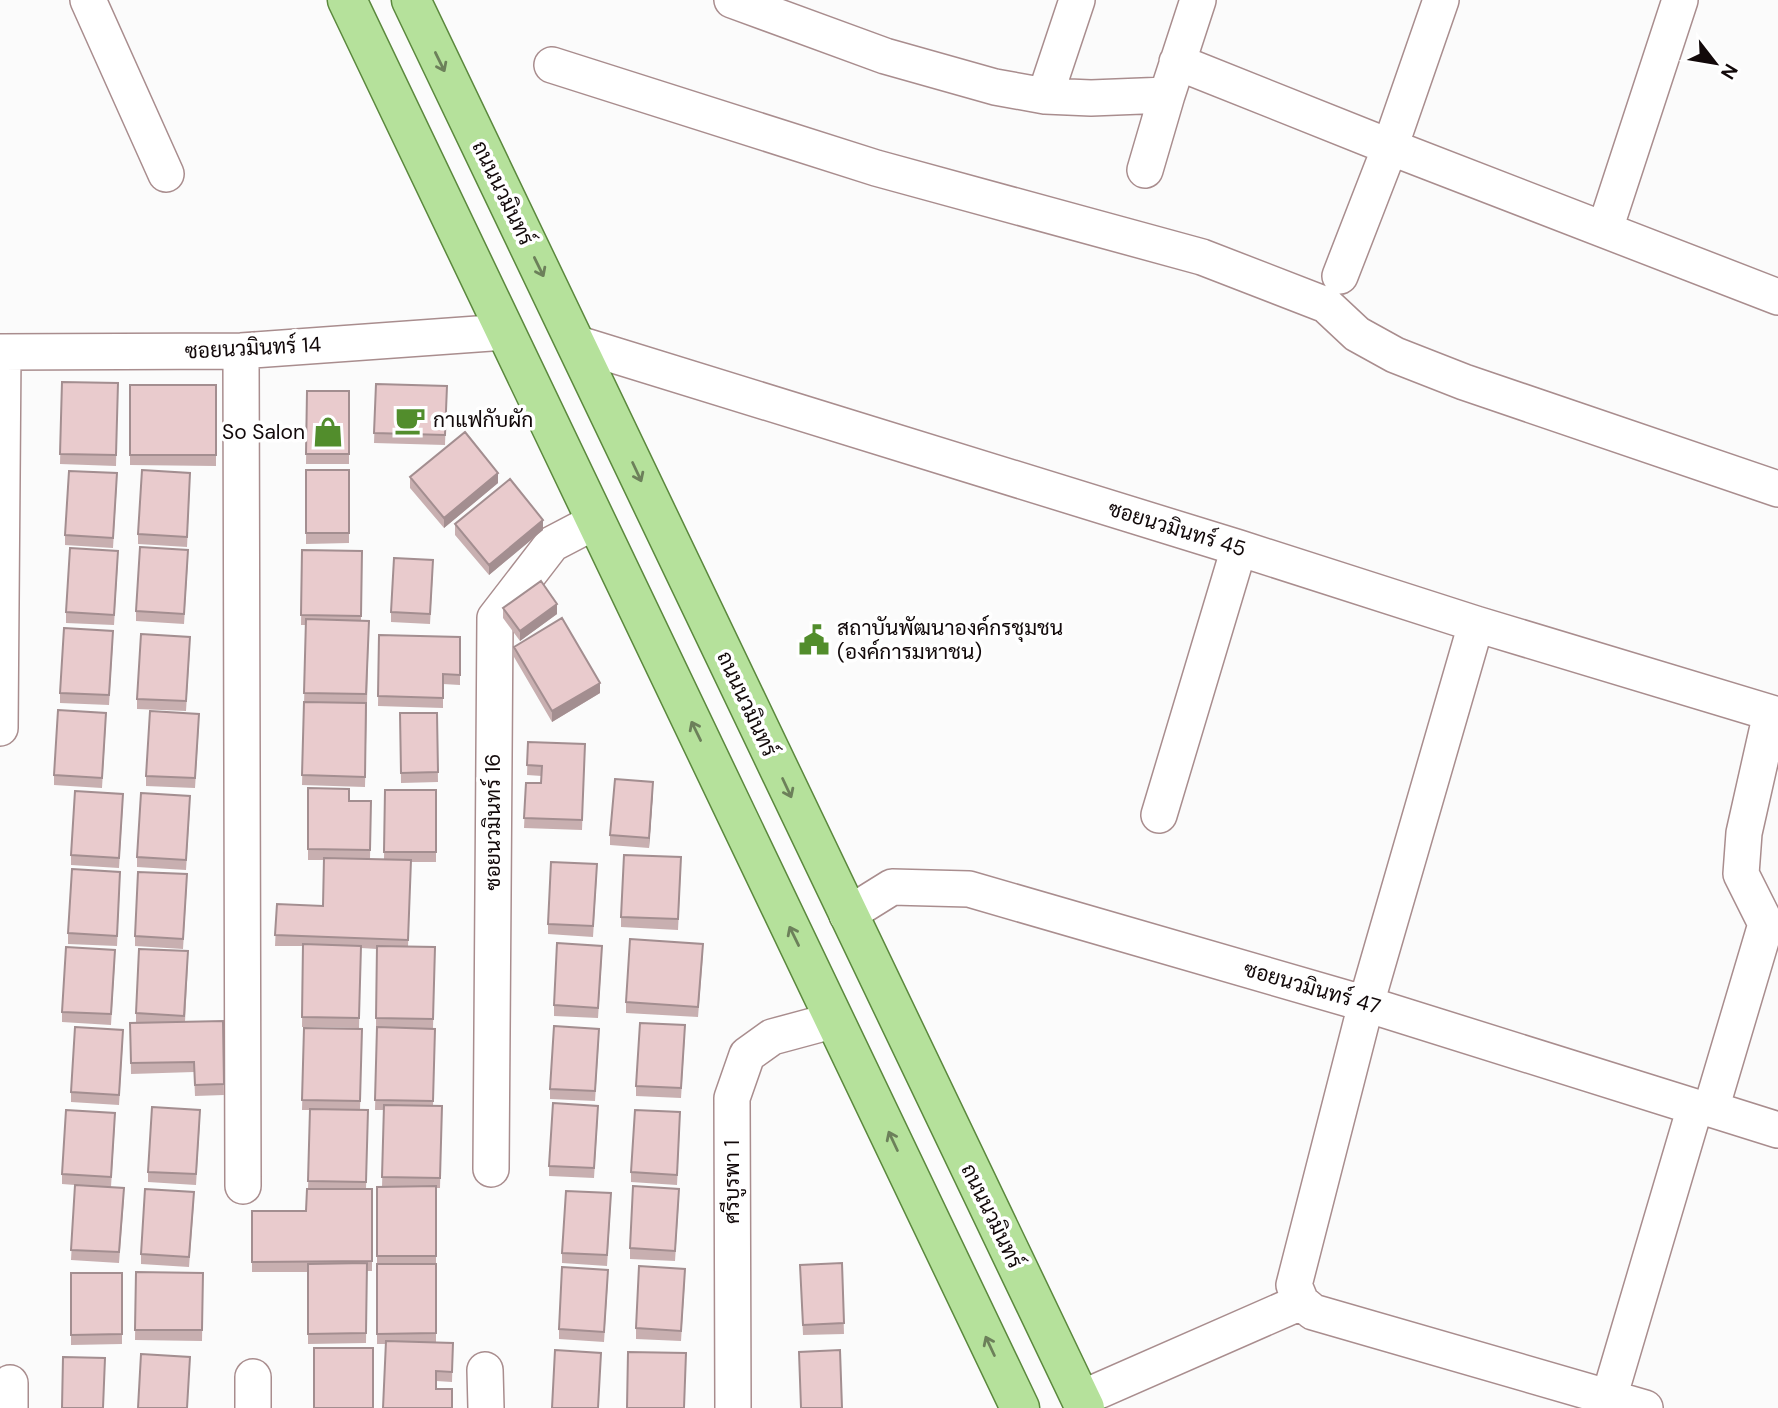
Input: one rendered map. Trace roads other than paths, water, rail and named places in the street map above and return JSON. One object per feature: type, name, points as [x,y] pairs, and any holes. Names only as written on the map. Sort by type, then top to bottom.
[{"type":"main road","points":[[347,0],[1020,1408]]},
{"type":"main road","name":"ถนนนวมินทร์","points":[[411,0],[1082,1403]]},
{"type":"street","points":[[88,0],[166,174]]},
{"type":"street","points":[[732,0],[885,56],[995,87],[1045,96],[1124,98],[1167,95]]},
{"type":"street","points":[[1045,96],[1077,0]]},
{"type":"street","points":[[1145,170],[1198,0]]},
{"type":"street","points":[[1340,276],[1390,147],[1441,0]]},
{"type":"street","points":[[1605,229],[1680,0]]},
{"type":"street","points":[[1177,62],[1778,297]]},
{"type":"street","points":[[552,65],[876,168],[1202,257],[1326,305],[1357,334],[1395,355],[1477,386],[1778,489]]},
{"type":"street","name":"ซอยนวมินทร์ 14","points":[[1,352],[241,351],[505,332]]},
{"type":"street","name":"ซอยนวมินทร์ 45","points":[[575,343],[1476,624],[1775,714]]},
{"type":"street","points":[[241,351],[243,1186]]},
{"type":"street","points":[[0,728],[1,352]]},
{"type":"street","name":"ซอยนวมินทร์ 16","points":[[491,1169],[495,618],[552,544],[596,521]]},
{"type":"street","points":[[1159,816],[1239,548]]},
{"type":"street","points":[[1476,624],[1366,1004],[1294,1284],[1301,1302],[1313,1312],[1608,1402],[1645,1408]]},
{"type":"street","points":[[1608,1402],[1766,924],[1741,874],[1744,833],[1775,714]]},
{"type":"street","name":"ซอยนวมินทร์ 47","points":[[848,915],[892,887],[969,890],[1366,1004],[1778,1130]]},
{"type":"street","name":"ศรีบูรพา 1","points":[[733,1408],[732,1098],[747,1055],[772,1037],[835,1020]]},
{"type":"street","points":[[1082,1403],[1301,1302]]},
{"type":"street","points":[[485,1370],[486,1408]]},
{"type":"place","name":"กาแฟกับผัก","points":[[410,420]]},
{"type":"place","name":"So Salon","points":[[328,432]]},
{"type":"place","name":"สถาบันพัฒนาองค์กรชุมชน (องค์การมหาชน)","points":[[814,640]]}]
